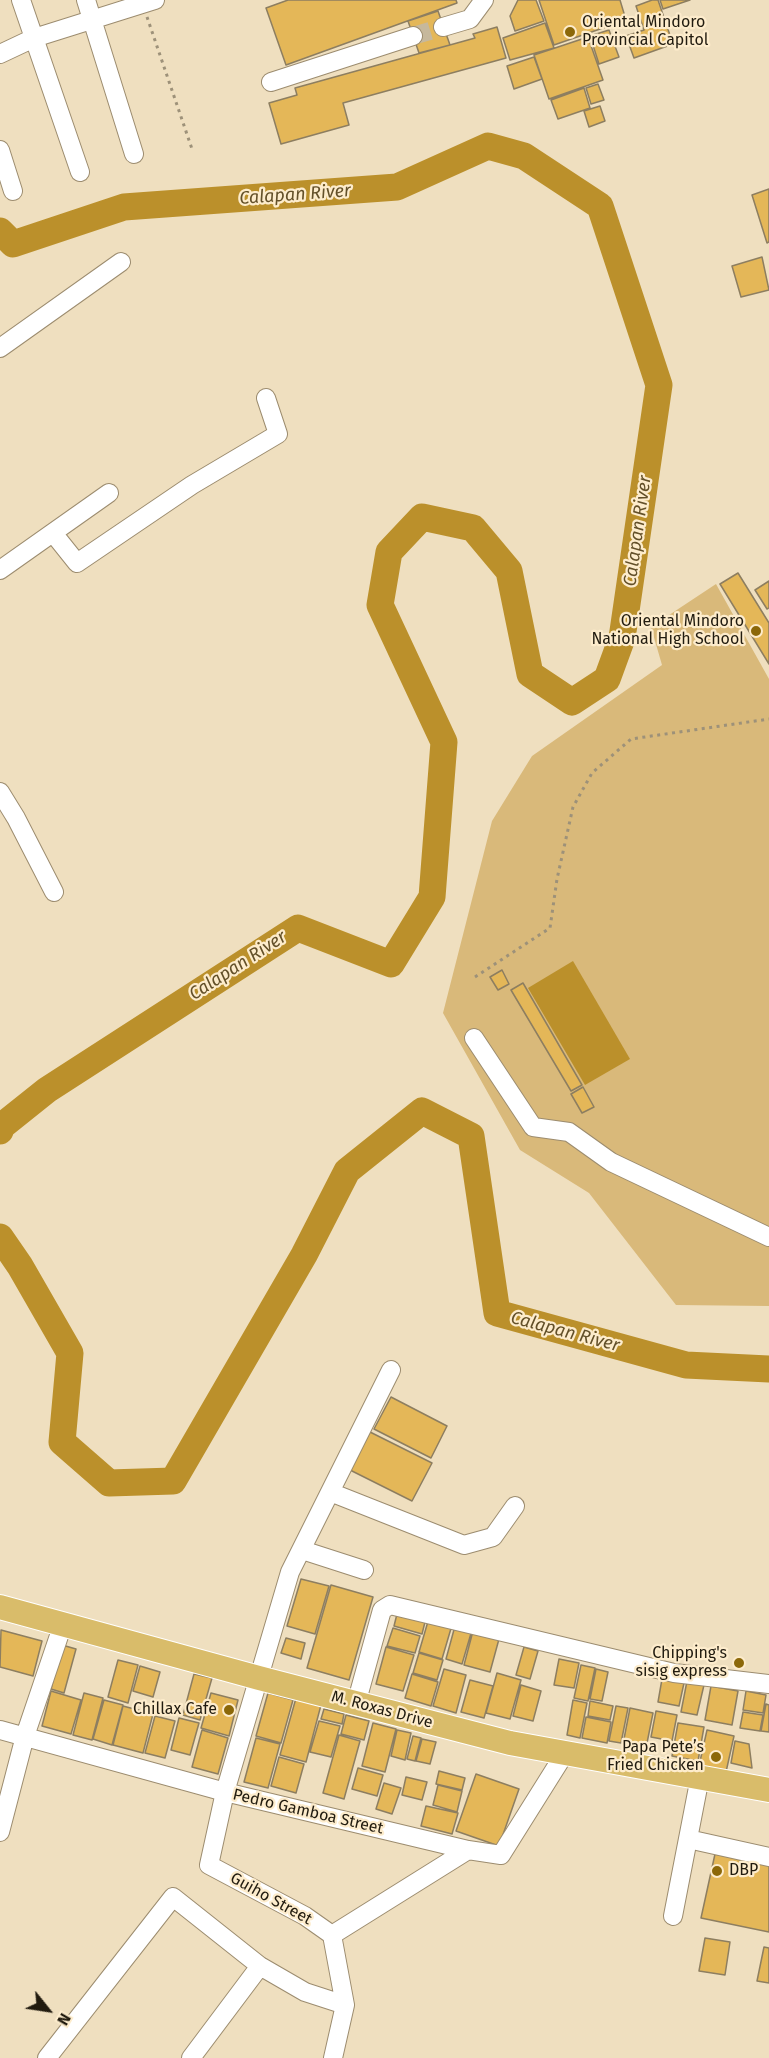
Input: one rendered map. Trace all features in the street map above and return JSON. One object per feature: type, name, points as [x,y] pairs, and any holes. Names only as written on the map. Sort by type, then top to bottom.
[{"type":"main road","name":"M. Roxas Drive","points":[[0,1607],[356,1704],[510,1743],[769,1790]]},
{"type":"street","points":[[21,0],[80,172]]},
{"type":"street","points":[[86,0],[134,154]]},
{"type":"street","points":[[443,27],[470,19],[484,0]]},
{"type":"street","points":[[0,54],[34,38],[149,2]]},
{"type":"street","points":[[271,82],[413,36]]},
{"type":"street","points":[[0,150],[13,191]]},
{"type":"street","points":[[0,348],[121,262]]},
{"type":"street","points":[[53,533],[77,563],[192,485],[278,434],[266,398]]},
{"type":"street","points":[[0,570],[109,493]]},
{"type":"street","points":[[0,792],[8,820],[54,892]]},
{"type":"street","points":[[474,1038],[533,1127],[569,1132],[611,1162],[769,1237]]},
{"type":"street","points":[[225,1792],[290,1572],[391,1370]]},
{"type":"street","points":[[330,1492],[464,1545],[493,1538],[514,1506]]},
{"type":"street","points":[[302,1550],[364,1570]]},
{"type":"street","points":[[356,1704],[382,1610],[390,1605],[674,1673],[769,1684]]},
{"type":"street","points":[[0,1832],[25,1736],[63,1624]]},
{"type":"street","name":"Pedro Gamboa Street","points":[[0,1730],[225,1792],[468,1850],[501,1855],[566,1753]]},
{"type":"street","points":[[673,1916],[700,1778]]},
{"type":"street","name":"Guiho Street","points":[[225,1792],[209,1865],[305,1916],[332,1935]]},
{"type":"street","points":[[688,1839],[769,1857]]},
{"type":"street","points":[[333,2058],[345,2005],[332,1935],[468,1850]]},
{"type":"street","points":[[47,2058],[173,1897],[260,1966],[305,1992],[345,2005]]},
{"type":"street","points":[[191,2058],[260,1966]]},
{"type":"path","points":[[149,2],[192,150]]},
{"type":"path","points":[[476,977],[550,928],[556,879],[573,807],[592,773],[631,739],[769,718]]},
{"type":"shaded area","points":[[716,584],[769,679],[769,1306],[676,1305],[589,1193],[520,1150],[443,1013],[492,821],[532,756],[662,665],[651,627]]},
{"type":"shaded area","points":[[573,961],[630,1059],[585,1085],[528,988]]},
{"type":"building","points":[[288,0],[456,0],[457,3],[286,65],[266,8]]},
{"type":"building","points":[[518,0],[536,0],[544,21],[515,31],[510,16]]},
{"type":"building","name":"Oriental Mindoro Provincial Capitol","points":[[539,0],[620,0],[626,20],[554,45]]},
{"type":"building","points":[[658,0],[673,44],[634,58],[626,36],[644,30],[636,6]]},
{"type":"building","points":[[660,0],[690,0],[663,9]]},
{"type":"building","points":[[438,11],[450,45],[419,53],[408,21]]},
{"type":"building","points":[[545,23],[554,48],[510,60],[503,38]]},
{"type":"building","points":[[497,27],[506,58],[343,103],[349,125],[281,144],[269,103],[297,95],[295,88],[475,38],[473,34]]},
{"type":"building","points":[[609,30],[619,57],[599,64],[590,36]]},
{"type":"building","points":[[588,37],[603,80],[549,99],[534,55]]},
{"type":"building","points":[[534,57],[542,79],[514,89],[507,66]]},
{"type":"building","points":[[598,84],[604,100],[591,104],[586,88]]},
{"type":"building","points":[[584,88],[590,108],[558,119],[551,100]]},
{"type":"building","points":[[600,106],[605,121],[589,127],[584,111]]},
{"type":"building","points":[[769,189],[769,242],[767,243],[752,195]]},
{"type":"building","points":[[762,257],[769,290],[741,297],[732,266]]},
{"type":"building","points":[[738,573],[769,623],[769,664],[720,584]]},
{"type":"building","points":[[769,581],[769,608],[767,609],[755,590]]},
{"type":"building","points":[[502,970],[509,984],[498,990],[490,977]]},
{"type":"building","points":[[523,983],[582,1085],[571,1091],[511,990]]},
{"type":"building","points":[[583,1087],[594,1107],[582,1113],[571,1094]]},
{"type":"building","points":[[391,1397],[447,1426],[431,1458],[374,1429]]},
{"type":"building","points":[[370,1432],[432,1463],[412,1501],[350,1470]]},
{"type":"building","points":[[301,1579],[329,1586],[315,1634],[287,1626]]},
{"type":"building","points":[[331,1585],[373,1597],[349,1680],[307,1668]]},
{"type":"building","points":[[398,1610],[426,1618],[422,1634],[394,1626]]},
{"type":"building","points":[[429,1618],[452,1625],[442,1659],[419,1652]]},
{"type":"building","points":[[455,1626],[472,1630],[462,1664],[446,1659]]},
{"type":"building","points":[[393,1628],[420,1636],[415,1653],[387,1646]]},
{"type":"building","points":[[1,1630],[42,1641],[33,1676],[0,1667]]},
{"type":"building","points":[[473,1631],[499,1639],[490,1672],[464,1665]]},
{"type":"building","points":[[286,1638],[305,1643],[301,1659],[281,1653]]},
{"type":"building","points":[[62,1645],[76,1649],[64,1693],[51,1689]]},
{"type":"building","points":[[386,1647],[414,1655],[403,1691],[376,1684]]},
{"type":"building","points":[[524,1647],[538,1651],[530,1679],[516,1675]]},
{"type":"building","points":[[419,1653],[443,1660],[437,1680],[413,1673]]},
{"type":"building","points":[[559,1659],[579,1663],[574,1688],[554,1685]]},
{"type":"building","points":[[118,1660],[138,1665],[128,1703],[108,1697]]},
{"type":"building","points":[[581,1665],[595,1668],[588,1701],[574,1698]]},
{"type":"building","points":[[140,1666],[160,1672],[153,1697],[133,1691]]},
{"type":"building","points":[[444,1669],[466,1675],[456,1713],[433,1706]]},
{"type":"building","points":[[596,1669],[608,1672],[602,1701],[590,1699]]},
{"type":"building","points":[[497,1673],[521,1680],[510,1719],[486,1713]]},
{"type":"building","points":[[194,1674],[212,1678],[200,1720],[183,1715]]},
{"type":"building","points":[[412,1674],[438,1682],[431,1706],[405,1698]]},
{"type":"building","points":[[662,1679],[684,1683],[679,1706],[658,1702]]},
{"type":"building","points":[[470,1680],[493,1686],[484,1718],[461,1712]]},
{"type":"building","points":[[687,1681],[704,1685],[697,1715],[681,1712]]},
{"type":"building","points":[[521,1685],[541,1691],[533,1721],[513,1716]]},
{"type":"building","points":[[711,1686],[738,1691],[732,1725],[705,1720]]},
{"type":"building","points":[[51,1691],[81,1700],[71,1734],[42,1726]]},
{"type":"building","points":[[746,1691],[766,1695],[763,1713],[743,1710]]},
{"type":"building","points":[[84,1693],[103,1698],[92,1740],[73,1735]]},
{"type":"building","points":[[211,1693],[238,1700],[229,1736],[201,1728]]},
{"type":"building","points":[[268,1693],[293,1700],[281,1743],[256,1736]]},
{"type":"building","points":[[296,1698],[321,1705],[306,1762],[280,1755]]},
{"type":"building","points":[[104,1700],[123,1705],[112,1745],[93,1739]]},
{"type":"building","points":[[573,1700],[587,1703],[580,1738],[567,1735]]},
{"type":"building","points":[[590,1701],[613,1706],[610,1720],[588,1716]]},
{"type":"building","points":[[766,1704],[769,1705],[769,1732],[761,1731]]},
{"type":"building","points":[[123,1706],[153,1714],[143,1753],[113,1745]]},
{"type":"building","points":[[616,1706],[628,1708],[621,1743],[609,1741]]},
{"type":"building","points":[[630,1708],[653,1713],[646,1748],[623,1744]]},
{"type":"building","points":[[324,1709],[344,1714],[342,1724],[321,1719]]},
{"type":"building","points":[[656,1711],[677,1715],[672,1741],[651,1737]]},
{"type":"building","points":[[743,1712],[763,1715],[760,1731],[740,1728]]},
{"type":"building","points":[[346,1715],[369,1721],[364,1740],[341,1734]]},
{"type":"building","points":[[155,1716],[175,1721],[165,1758],[145,1753]]},
{"type":"building","points":[[586,1717],[611,1722],[607,1743],[582,1738]]},
{"type":"building","points":[[179,1718],[199,1723],[190,1755],[171,1750]]},
{"type":"building","points":[[319,1721],[340,1726],[331,1757],[310,1752]]},
{"type":"building","points":[[373,1723],[396,1729],[385,1772],[362,1766]]},
{"type":"building","points":[[678,1723],[704,1727],[698,1761],[672,1756]]},
{"type":"building","points":[[202,1730],[228,1738],[218,1774],[192,1767]]},
{"type":"building","points":[[397,1730],[411,1733],[405,1760],[391,1756]]},
{"type":"building","points":[[707,1730],[734,1736],[726,1772],[699,1766]]},
{"type":"building","points":[[339,1735],[360,1741],[344,1799],[323,1793]]},
{"type":"building","points":[[413,1736],[421,1738],[415,1761],[407,1759]]},
{"type":"building","points":[[256,1738],[280,1744],[268,1788],[244,1782]]},
{"type":"building","points":[[422,1739],[436,1742],[430,1764],[416,1761]]},
{"type":"building","points":[[735,1741],[749,1744],[752,1768],[731,1763]]},
{"type":"building","points":[[279,1757],[304,1764],[296,1793],[271,1786]]},
{"type":"building","points":[[358,1768],[383,1775],[377,1796],[352,1789]]},
{"type":"building","points":[[439,1771],[465,1778],[462,1790],[436,1784]]},
{"type":"building","points":[[476,1774],[519,1789],[499,1846],[456,1831]]},
{"type":"building","points":[[406,1777],[427,1782],[422,1800],[402,1795]]},
{"type":"building","points":[[384,1783],[401,1788],[392,1814],[376,1809]]},
{"type":"building","points":[[438,1785],[462,1791],[457,1812],[433,1805]]},
{"type":"building","points":[[426,1806],[458,1813],[452,1834],[421,1826]]},
{"type":"building","points":[[715,1854],[769,1865],[769,1932],[701,1918]]},
{"type":"building","points":[[705,1938],[730,1942],[725,1975],[699,1971]]},
{"type":"building","points":[[764,1947],[769,1948],[769,1983],[757,1981]]},
{"type":"waterway","name":"Calapan River","points":[[0,231],[13,244],[124,207],[397,187],[488,146],[524,156],[600,206],[659,385],[622,638],[607,679],[572,702],[530,674],[509,571],[473,528],[422,517],[389,552],[380,605],[444,742],[432,897],[391,964],[298,928],[47,1090],[2,1126],[0,1131]]},
{"type":"waterway","name":"Calapan River","points":[[0,1237],[20,1266],[70,1353],[62,1442],[109,1483],[173,1481],[304,1255],[347,1171],[422,1111],[471,1136],[497,1313],[686,1365],[769,1369]]},
{"type":"tunnel","points":[[413,36],[443,27]]},
{"type":"place","name":"Oriental Mindoro Provincial Capitol","points":[[570,32]]},
{"type":"place","name":"Oriental Mindoro National High School","points":[[756,631]]},
{"type":"place","name":"Chipping's sisig express","points":[[739,1663]]},
{"type":"place","name":"Chillax Cafe","points":[[229,1710]]},
{"type":"place","name":"Papa Pete’s Fried Chicken","points":[[716,1757]]},
{"type":"place","name":"DBP","points":[[717,1871]]}]
